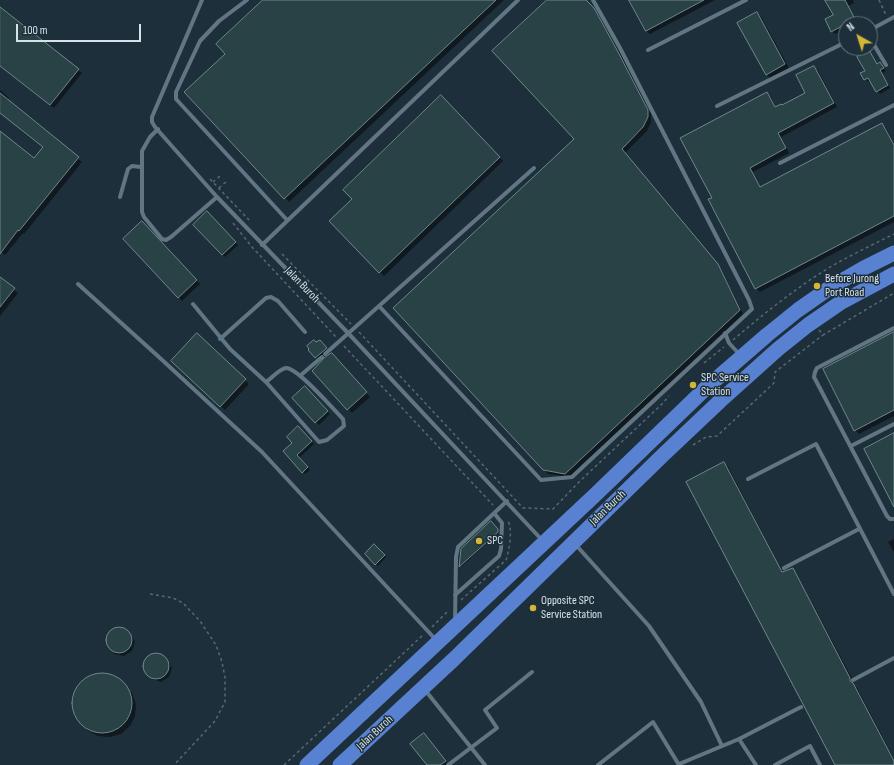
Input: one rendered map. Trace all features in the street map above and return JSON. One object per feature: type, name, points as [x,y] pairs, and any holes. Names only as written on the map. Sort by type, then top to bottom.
[{"type":"highway","name":"Jalan Buroh","points":[[307,765],[455,627],[707,387],[798,310],[831,287],[894,253]]},
{"type":"highway","name":"Jalan Buroh","points":[[340,765],[460,654],[720,401],[778,349],[812,322],[840,303],[894,274]]},
{"type":"lane","name":"Jalan Buroh","points":[[202,0],[152,117],[152,122],[217,197],[348,333],[544,542]]},
{"type":"lane","points":[[247,0],[219,21],[200,41],[175,96],[176,100],[287,220]]},
{"type":"lane","points":[[262,245],[518,0]]},
{"type":"lane","points":[[379,306],[541,480],[572,477],[752,309],[751,304],[594,0]]},
{"type":"lane","points":[[648,50],[746,0]]},
{"type":"lane","points":[[878,26],[894,17]]},
{"type":"lane","points":[[717,106],[838,46]]},
{"type":"lane","points":[[878,52],[886,65]]},
{"type":"lane","points":[[780,163],[894,105]]},
{"type":"lane","points":[[158,129],[144,145],[142,151],[142,212],[162,239],[166,240],[171,237],[217,197]]},
{"type":"lane","points":[[120,197],[128,169],[132,166],[141,167]]},
{"type":"lane","points":[[301,375],[534,168]]},
{"type":"lane","points":[[78,284],[262,452],[438,642]]},
{"type":"lane","points":[[220,338],[266,298],[271,298],[278,301],[305,332]]},
{"type":"lane","points":[[194,304],[220,338],[266,382],[319,442],[327,440],[344,426],[343,420],[301,375],[290,368],[282,370],[266,382]]},
{"type":"lane","points":[[894,328],[817,368],[814,377],[887,516],[890,519],[894,519]]},
{"type":"lane","points":[[725,334],[729,343],[742,357]]},
{"type":"lane","points":[[851,446],[894,424]]},
{"type":"lane","points":[[748,479],[816,444],[894,594]]},
{"type":"lane","points":[[455,627],[456,557],[458,547],[507,501]]},
{"type":"lane","points":[[455,595],[498,556],[501,549],[502,528],[496,511]]},
{"type":"lane","points":[[784,568],[859,529]]},
{"type":"lane","points":[[574,542],[649,626],[701,702],[722,746]]},
{"type":"lane","points":[[853,680],[894,658]]},
{"type":"lane","points":[[448,765],[497,728],[485,710],[532,672]]},
{"type":"lane","points":[[423,688],[485,765]]},
{"type":"lane","points":[[598,765],[653,722],[679,765],[739,739],[801,707]]},
{"type":"lane","points":[[739,739],[756,765]]},
{"type":"lane","points":[[774,765],[810,746],[820,765]]},
{"type":"path","points":[[214,182],[220,176]]},
{"type":"path","points":[[208,177],[251,222]]},
{"type":"path","points":[[219,188],[227,181]]},
{"type":"path","points":[[233,223],[252,248],[340,341],[496,511],[510,523],[511,527],[508,555],[506,560],[455,605],[284,765]]},
{"type":"path","points":[[267,240],[355,327],[522,508],[553,509],[580,481]]},
{"type":"path","points":[[693,445],[706,437],[717,436],[774,383],[775,372],[823,335],[894,293]]},
{"type":"path","points":[[812,322],[823,335]]},
{"type":"path","points":[[150,594],[173,598],[183,603],[200,621],[216,645],[222,662],[225,678],[225,702],[215,721],[174,765]]},
{"type":"building","points":[[263,0],[496,0],[284,199],[184,92],[225,54],[216,44]]},
{"type":"building","points":[[547,0],[586,0],[594,8],[648,110],[648,117],[643,127],[622,149],[718,264],[740,310],[565,474],[543,470],[393,308],[574,139],[492,51]]},
{"type":"building","points":[[629,0],[704,0],[646,31]]},
{"type":"building","points":[[825,0],[845,0],[853,16],[838,16],[838,28],[831,32],[825,19],[833,15]]},
{"type":"building","points":[[0,7],[79,69],[50,105],[0,66]]},
{"type":"building","points":[[757,12],[785,64],[766,75],[737,23]]},
{"type":"building","points":[[872,56],[877,64],[880,62],[884,68],[880,70],[888,85],[876,92],[868,78],[864,80],[860,73],[865,71],[857,57]]},
{"type":"building","points":[[814,66],[834,103],[778,133],[786,148],[750,168],[760,187],[882,123],[894,145],[894,216],[755,289],[708,199],[712,198],[680,138],[767,92],[775,107],[805,93],[796,75]]},
{"type":"building","points":[[0,93],[79,157],[0,254],[0,131],[34,158],[43,147],[0,113]]},
{"type":"building","points":[[441,95],[500,157],[379,273],[329,221],[352,199],[343,190]]},
{"type":"building","points":[[207,211],[236,242],[222,255],[193,225]]},
{"type":"building","points":[[142,221],[197,280],[178,298],[123,239]]},
{"type":"building","points":[[0,277],[15,288],[0,307]]},
{"type":"building","points":[[894,332],[894,410],[854,431],[823,369]]},
{"type":"building","points":[[197,333],[246,379],[220,407],[171,361]]},
{"type":"building","points":[[314,340],[316,342],[320,340],[327,348],[315,358],[308,350],[309,349],[307,346]]},
{"type":"building","points":[[332,353],[367,392],[347,410],[312,371],[325,357]]},
{"type":"building","points":[[305,386],[328,411],[315,423],[292,398]]},
{"type":"building","points":[[298,426],[312,441],[297,455],[308,467],[302,473],[283,451],[292,443],[287,437]]},
{"type":"building","points":[[894,433],[894,507],[864,449]]},
{"type":"building","points":[[724,462],[782,572],[793,568],[850,678],[850,681],[853,683],[894,761],[894,765],[835,765],[686,482]]},
{"type":"building","name":"SPC","points":[[491,521],[498,529],[498,532],[459,567],[461,549]]},
{"type":"building","points":[[374,544],[385,555],[375,565],[365,554]]},
{"type":"building","points":[[119,627],[128,631],[132,640],[128,649],[119,653],[110,649],[106,640],[110,631]]},
{"type":"building","points":[[156,653],[165,657],[169,666],[165,675],[156,679],[147,675],[143,666],[147,657]]},
{"type":"building","points":[[96,673],[108,673],[119,678],[127,686],[132,697],[130,715],[119,728],[108,733],[96,733],[85,728],[77,720],[72,709],[72,697],[77,686],[85,678]]},
{"type":"building","points":[[424,733],[446,761],[440,765],[427,765],[410,744]]},
{"type":"place","name":"Before Jurong Port Road","points":[[817,286]]},
{"type":"place","name":"SPC Service Station","points":[[693,385]]},
{"type":"place","name":"SPC","points":[[479,541]]},
{"type":"place","name":"Opposite SPC Service Station","points":[[533,608]]}]
